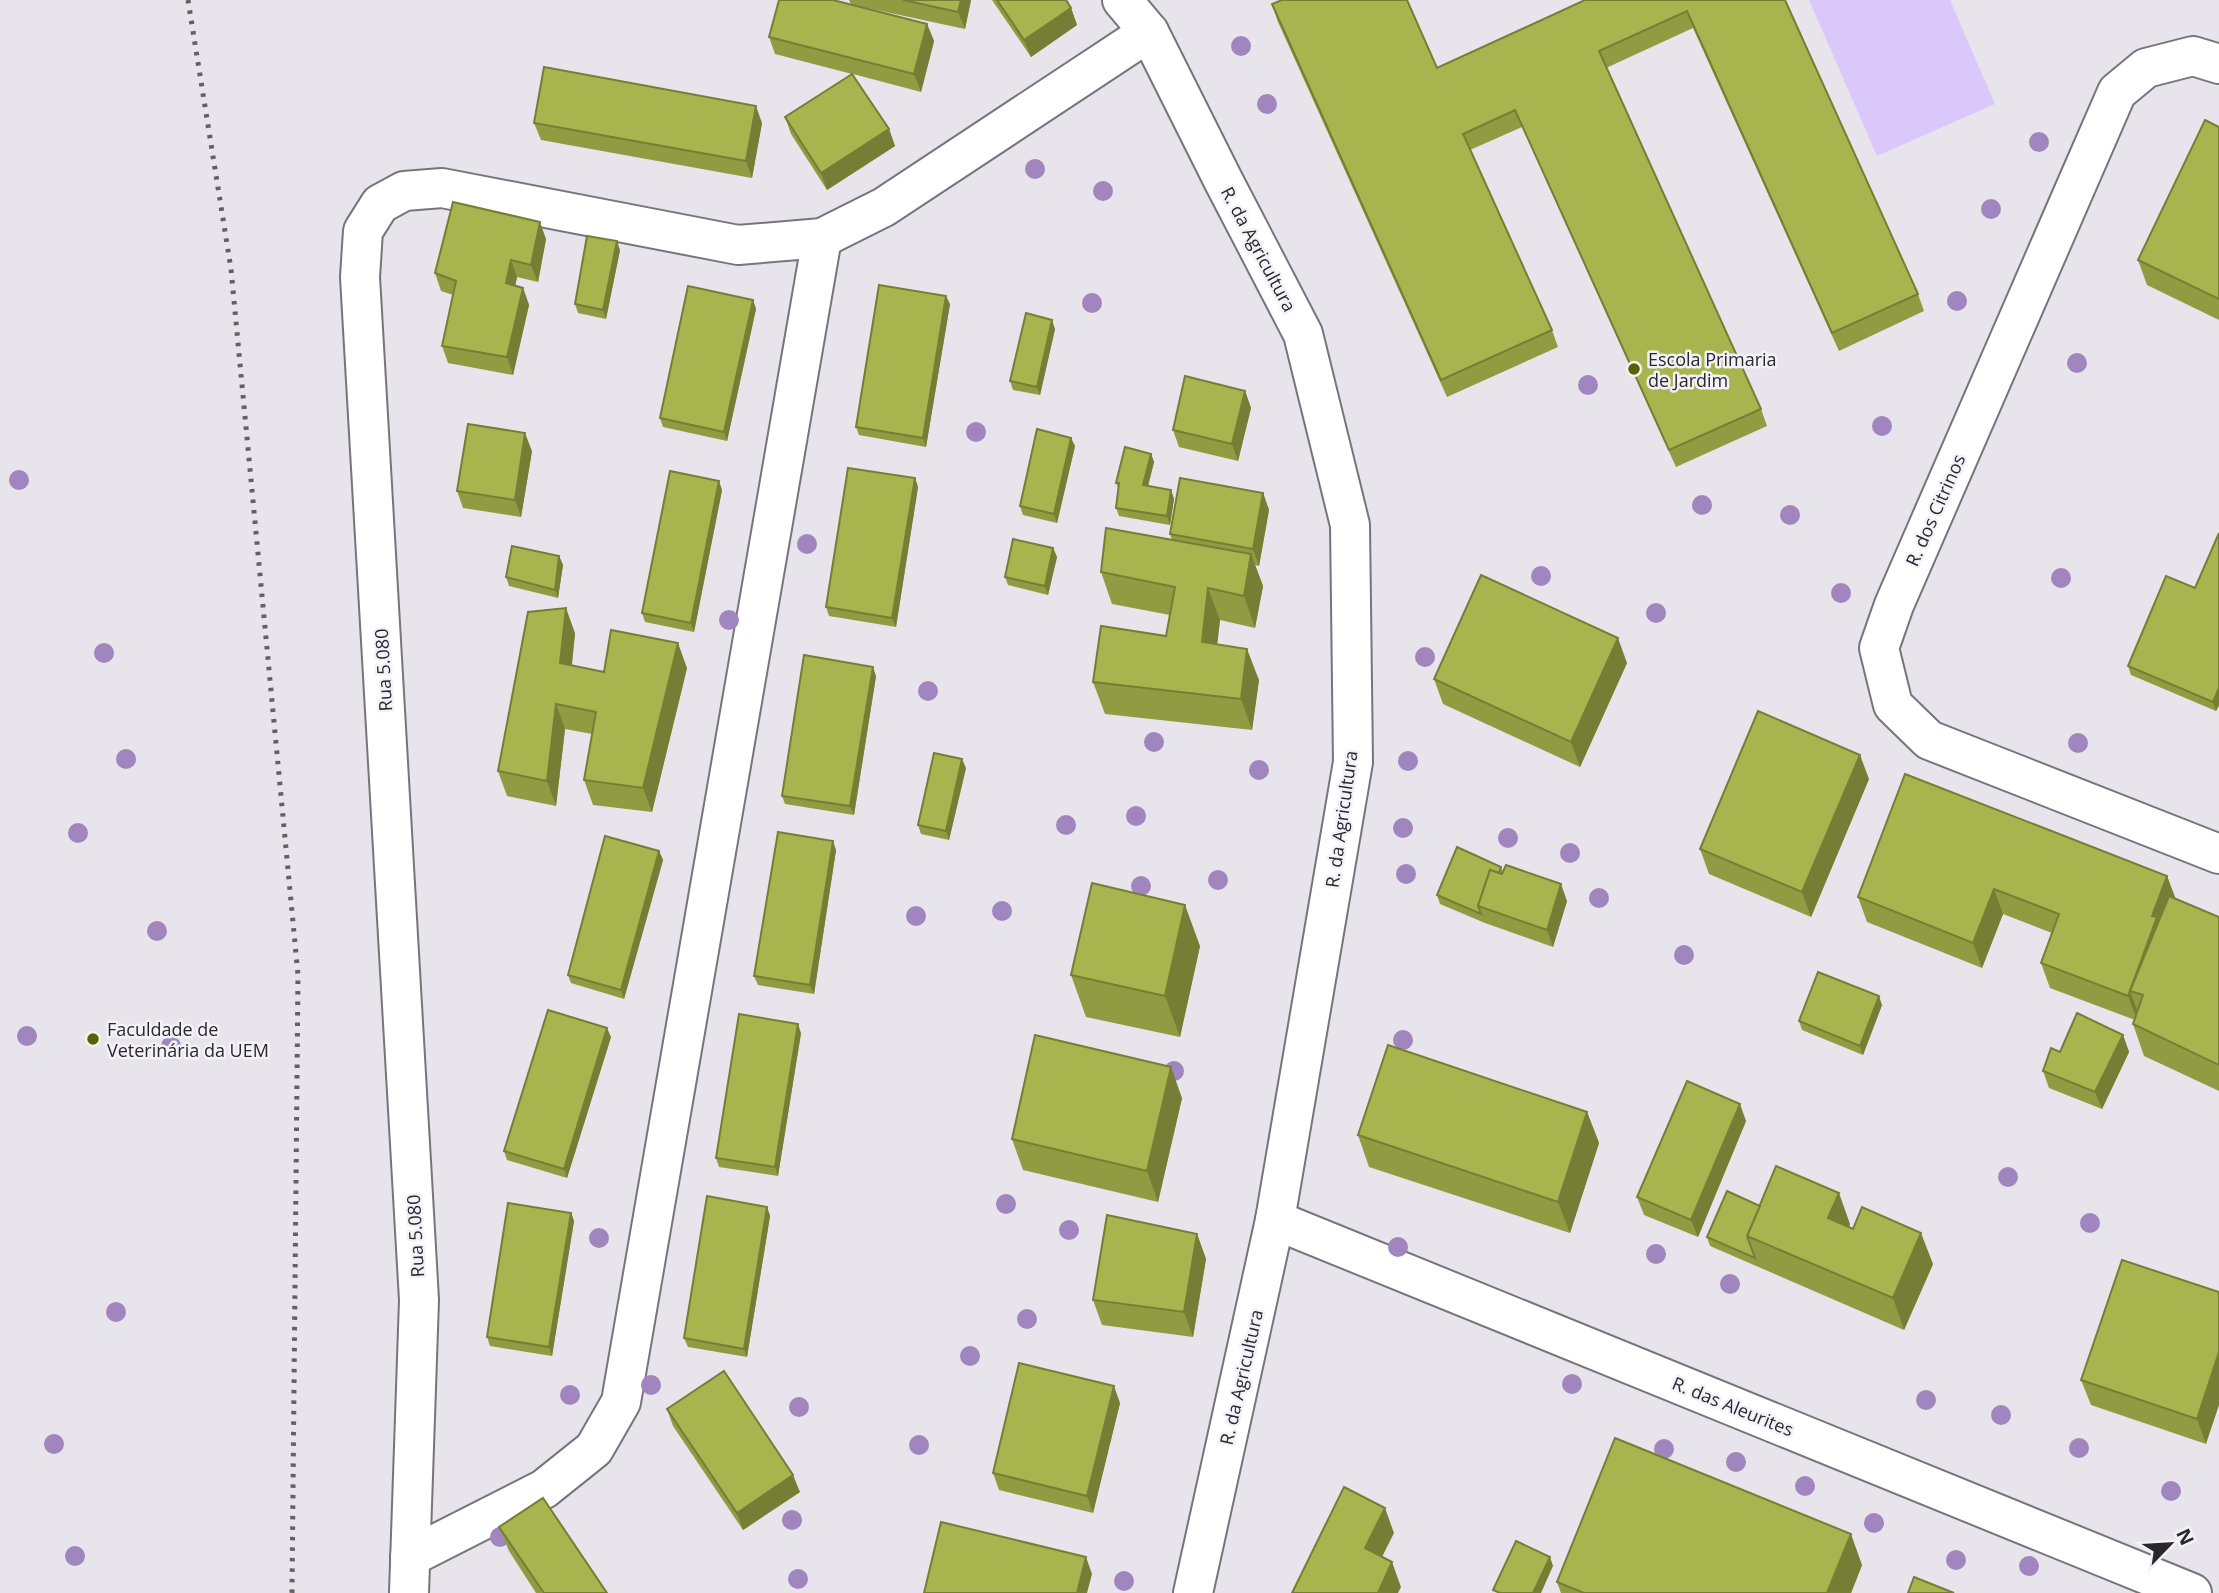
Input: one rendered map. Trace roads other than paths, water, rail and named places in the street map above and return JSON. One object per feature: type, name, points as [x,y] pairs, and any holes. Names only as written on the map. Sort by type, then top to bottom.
[{"type":"street","name":"R. da Agricultura","points":[[1122,0],[1149,32],[1303,334],[1350,525],[1353,762],[1275,1220],[1193,1593]]},
{"type":"street","points":[[409,1575],[544,1489],[594,1449],[621,1402],[822,238],[884,207],[1149,32]]},
{"type":"street","name":"R. dos Citrinos","points":[[2219,64],[2193,55],[2146,68],[2118,92],[1894,605],[1879,648],[1893,705],[1929,740],[2219,854]]},
{"type":"street","name":"Rua 5.080","points":[[409,1575],[419,1300],[361,291],[363,231],[380,204],[404,191],[442,188],[738,246],[822,238]]},
{"type":"street","name":"R. das Aleurites","points":[[1275,1220],[2192,1593]]},
{"type":"railway","points":[[188,0],[231,269],[298,975],[292,1593]]},
{"type":"place","name":"Escola Primaria de Jardim","points":[[1634,369]]},
{"type":"place","name":"Faculdade de Veterinária da UEM","points":[[93,1039]]}]
